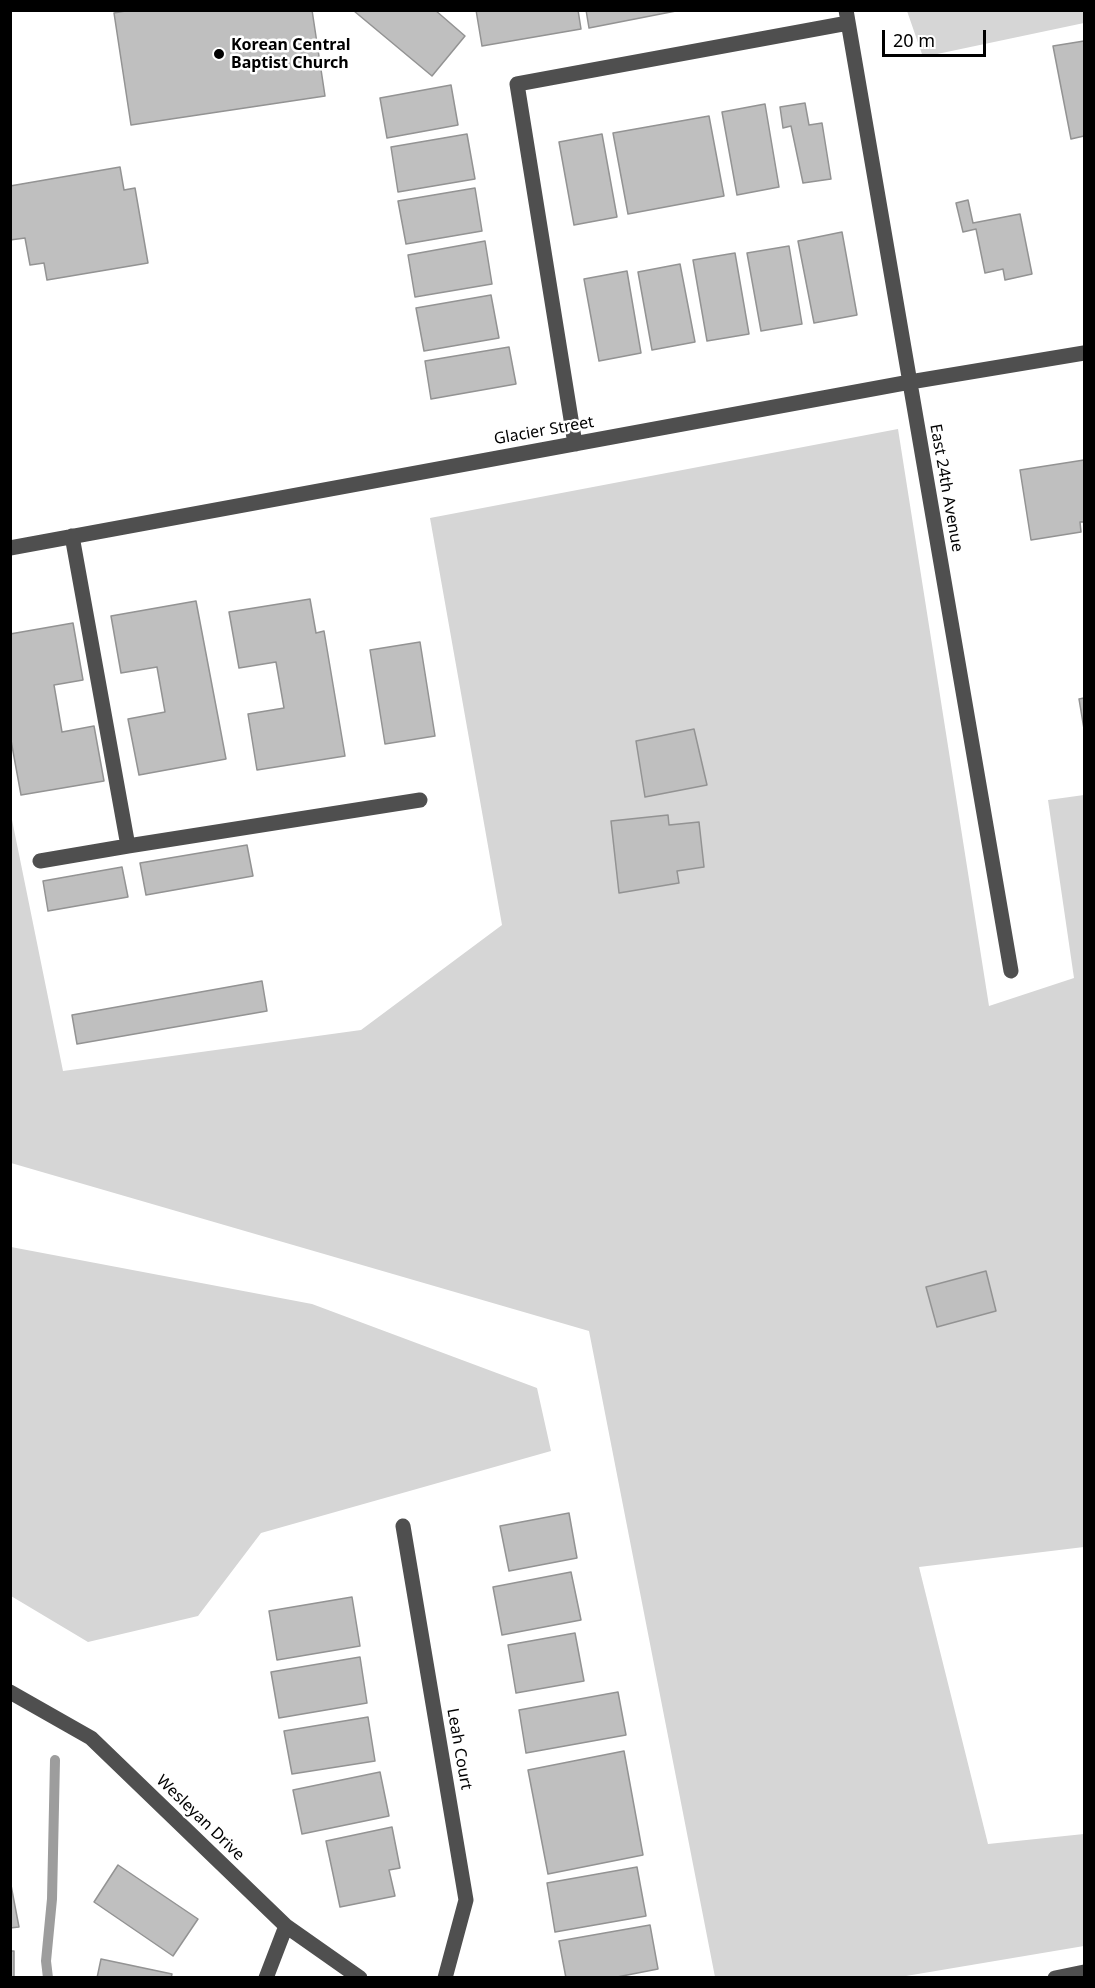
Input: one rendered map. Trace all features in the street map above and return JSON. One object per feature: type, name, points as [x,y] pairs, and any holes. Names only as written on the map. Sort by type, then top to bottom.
[{"type":"street","name":"East 24th Avenue","points":[[847,16],[1011,971]]},
{"type":"street","points":[[575,444],[518,84],[847,16]]},
{"type":"street","name":"Glacier Street","points":[[10,548],[1084,352]]},
{"type":"street","points":[[72,536],[128,846]]},
{"type":"street","points":[[40,861],[420,800]]},
{"type":"street","name":"Leah Court","points":[[403,1526],[466,1900],[445,1977]]},
{"type":"street","name":"Wesleyan Drive","points":[[10,1692],[91,1738],[286,1926],[360,1977]]},
{"type":"street","points":[[266,1977],[286,1926]]},
{"type":"street","points":[[1055,1977],[1084,1972]]},
{"type":"shaded area","points":[[907,11],[1084,11],[1084,23],[923,57]]},
{"type":"shaded area","points":[[898,429],[989,1006],[1074,978],[1048,800],[1084,795],[1084,1547],[919,1567],[988,1844],[1084,1834],[1084,1946],[900,1977],[715,1977],[589,1331],[11,1163],[10,810],[63,1071],[361,1030],[502,925],[430,518]]},
{"type":"shaded area","points":[[11,1247],[312,1304],[537,1388],[551,1451],[261,1533],[198,1616],[88,1642],[11,1596]]},
{"type":"building","name":"Korean Central Baptist Church","points":[[131,10],[312,10],[325,96],[131,125],[114,13]]},
{"type":"building","points":[[435,10],[465,36],[432,76],[354,11]]},
{"type":"building","points":[[476,10],[578,10],[581,29],[482,46]]},
{"type":"building","points":[[586,10],[681,10],[589,28]]},
{"type":"building","points":[[1084,41],[1084,136],[1071,139],[1053,46]]},
{"type":"building","points":[[451,85],[458,125],[387,138],[380,98]]},
{"type":"building","points":[[805,103],[809,125],[822,123],[831,179],[803,183],[791,126],[783,128],[780,107]]},
{"type":"building","points":[[765,104],[779,187],[737,195],[722,112]]},
{"type":"building","points":[[709,116],[724,196],[628,214],[613,133]]},
{"type":"building","points":[[467,134],[475,179],[398,192],[391,147]]},
{"type":"building","points":[[602,134],[617,217],[574,225],[559,142]]},
{"type":"building","points":[[120,167],[124,190],[135,188],[148,263],[47,280],[44,263],[30,265],[25,238],[10,240],[10,186]]},
{"type":"building","points":[[475,188],[482,231],[406,244],[398,201]]},
{"type":"building","points":[[968,200],[973,223],[1020,214],[1032,274],[1005,280],[1003,269],[985,273],[976,229],[963,232],[956,203]]},
{"type":"building","points":[[842,232],[857,315],[814,323],[798,241]]},
{"type":"building","points":[[485,241],[492,284],[415,297],[408,255]]},
{"type":"building","points":[[789,246],[802,324],[761,331],[747,253]]},
{"type":"building","points":[[735,253],[749,334],[707,341],[693,260]]},
{"type":"building","points":[[680,264],[695,342],[652,350],[638,272]]},
{"type":"building","points":[[627,271],[641,353],[599,361],[584,279]]},
{"type":"building","points":[[491,295],[499,338],[424,351],[416,308]]},
{"type":"building","points":[[509,347],[516,384],[431,399],[425,361]]},
{"type":"building","points":[[1084,460],[1084,522],[1080,522],[1081,532],[1031,540],[1020,470]]},
{"type":"building","points":[[310,599],[316,633],[324,631],[345,756],[257,770],[248,714],[284,708],[276,662],[239,668],[229,612]]},
{"type":"building","points":[[196,601],[226,759],[139,775],[128,719],[165,712],[157,667],[121,673],[111,616]]},
{"type":"building","points":[[73,623],[83,680],[54,685],[62,732],[94,726],[104,781],[21,795],[10,735],[10,634]]},
{"type":"building","points":[[420,642],[435,736],[385,744],[370,650]]},
{"type":"building","points":[[1084,698],[1084,729],[1079,699]]},
{"type":"building","points":[[694,729],[707,785],[645,797],[636,741]]},
{"type":"building","points":[[668,815],[669,825],[699,822],[704,867],[677,871],[679,883],[619,893],[611,821]]},
{"type":"building","points":[[247,845],[253,876],[146,895],[140,863]]},
{"type":"building","points":[[122,867],[128,897],[48,911],[43,881]]},
{"type":"building","points":[[262,981],[267,1011],[77,1044],[72,1015]]},
{"type":"building","points":[[986,1271],[996,1311],[937,1327],[926,1287]]},
{"type":"building","points":[[569,1513],[577,1558],[509,1571],[500,1526]]},
{"type":"building","points":[[571,1572],[581,1620],[502,1635],[493,1587]]},
{"type":"building","points":[[352,1597],[360,1646],[277,1660],[269,1611]]},
{"type":"building","points":[[575,1633],[584,1681],[516,1693],[508,1645]]},
{"type":"building","points":[[360,1657],[367,1703],[279,1718],[271,1672]]},
{"type":"building","points":[[618,1692],[626,1735],[526,1753],[519,1710]]},
{"type":"building","points":[[368,1717],[375,1761],[292,1774],[284,1731]]},
{"type":"building","points":[[624,1751],[643,1855],[548,1874],[528,1770]]},
{"type":"building","points":[[380,1772],[389,1816],[302,1834],[293,1790]]},
{"type":"building","points":[[392,1827],[400,1868],[389,1870],[395,1896],[340,1907],[326,1841]]},
{"type":"building","points":[[118,1865],[198,1919],[173,1956],[94,1902]]},
{"type":"building","points":[[637,1867],[646,1916],[555,1932],[547,1883]]},
{"type":"building","points":[[10,1880],[19,1927],[10,1928]]},
{"type":"building","points":[[650,1925],[658,1969],[612,1978],[566,1978],[559,1941]]},
{"type":"building","points":[[10,1951],[14,1951],[14,1978],[10,1978]]},
{"type":"building","points":[[101,1959],[172,1974],[171,1978],[97,1978]]},
{"type":"waterway","points":[[48,1978],[46,1961],[52,1899],[55,1760]]},
{"type":"place","name":"Korean Central Baptist Church","points":[[219,54]]}]
